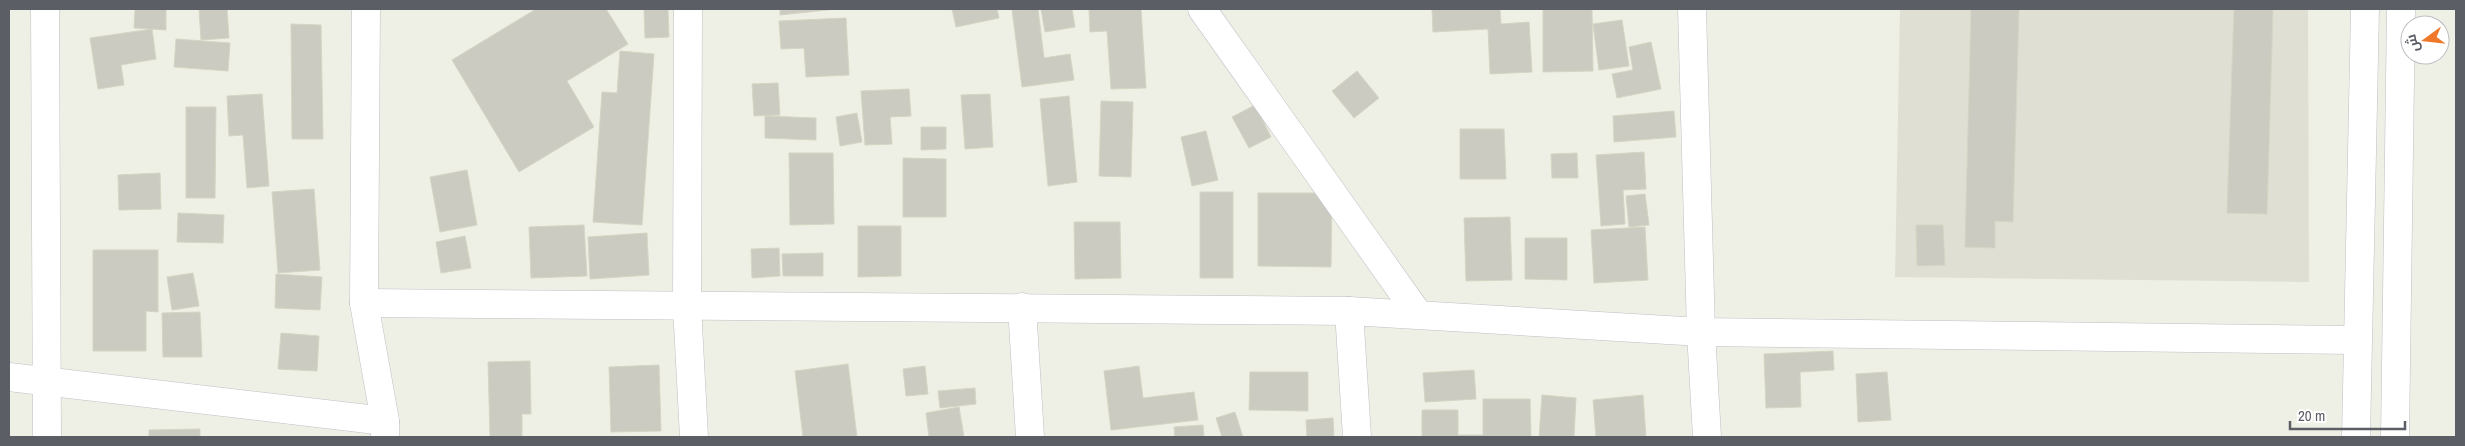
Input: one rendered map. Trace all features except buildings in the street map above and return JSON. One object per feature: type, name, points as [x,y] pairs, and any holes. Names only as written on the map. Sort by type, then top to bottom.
[{"type":"street","points":[[45,9],[46,383],[48,437]]},
{"type":"street","points":[[9,377],[385,429],[364,304],[366,9]]},
{"type":"street","points":[[688,9],[686,306],[694,437]]},
{"type":"street","points":[[1202,9],[1418,314]]},
{"type":"street","points":[[1692,9],[1700,332],[1707,437]]},
{"type":"street","points":[[2356,437],[2365,9]]},
{"type":"street","points":[[2395,437],[2401,9]]},
{"type":"street","points":[[364,304],[1022,307],[1349,311],[1700,332],[2357,340]]},
{"type":"street","points":[[1022,307],[1030,437]]},
{"type":"street","points":[[1349,311],[1357,437]]},
{"type":"shaded area","points":[[1900,9],[2308,9],[2309,282],[1895,277]]}]
